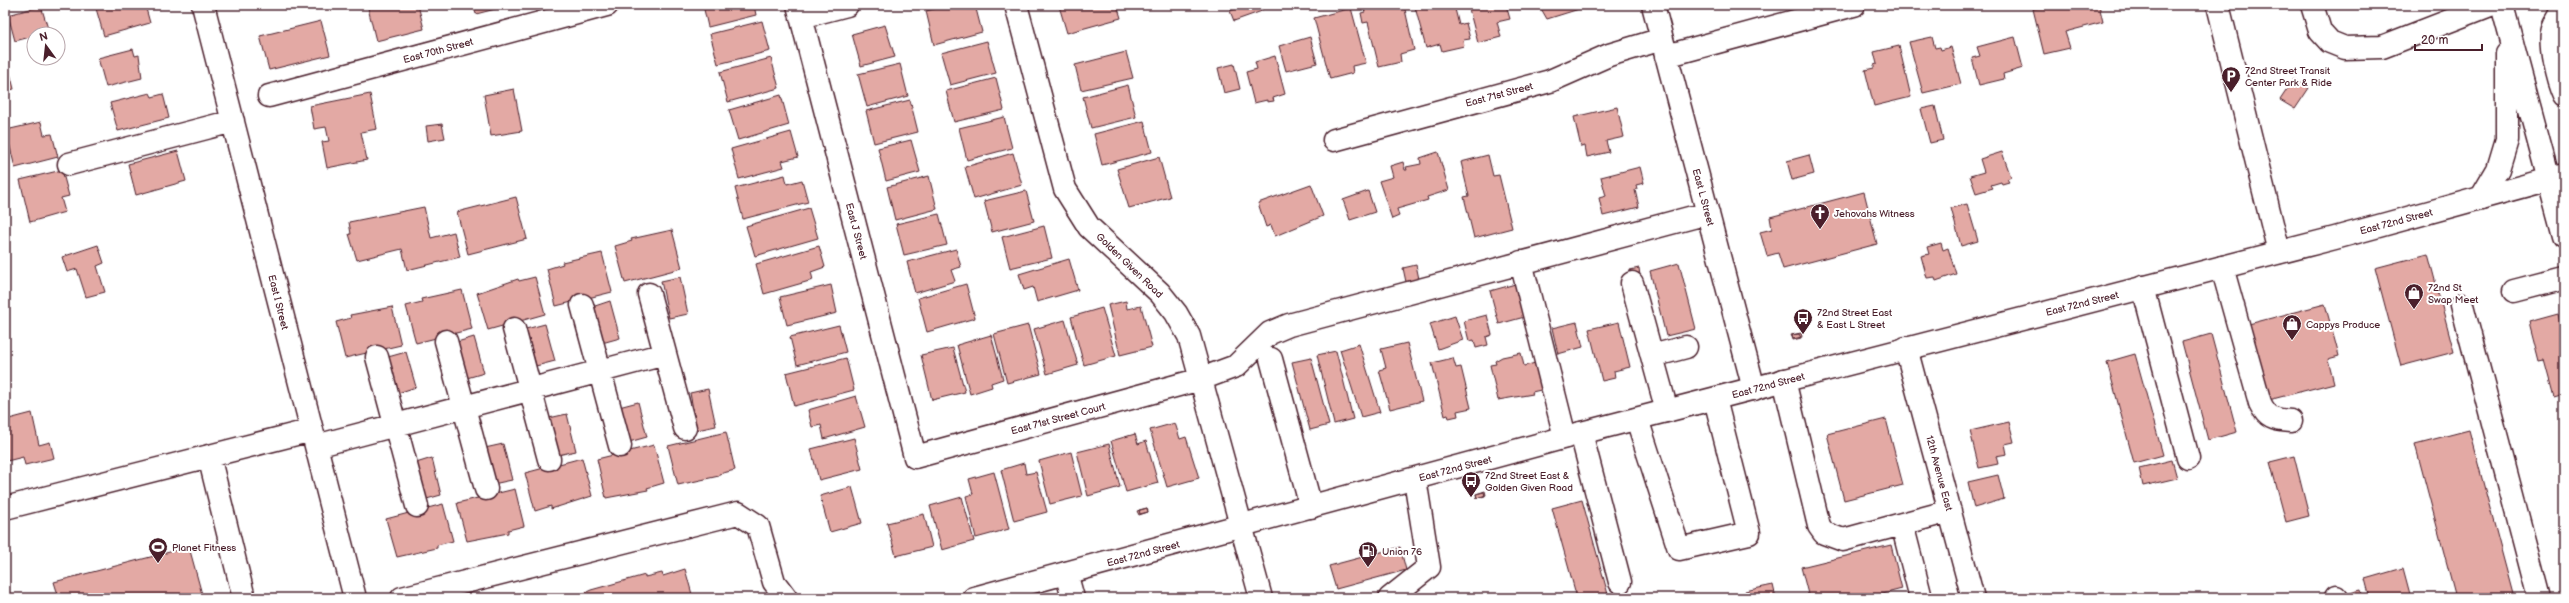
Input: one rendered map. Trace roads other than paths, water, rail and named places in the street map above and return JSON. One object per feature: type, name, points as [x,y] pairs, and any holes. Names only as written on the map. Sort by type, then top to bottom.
[{"type":"street","name":"East I Street","points":[[203,5],[355,598]]},
{"type":"street","name":"East 70th Street","points":[[269,96],[607,5]]},
{"type":"street","points":[[800,11],[847,5]]},
{"type":"street","name":"Golden Given Road","points":[[1016,5],[1065,189],[1090,227],[1146,278],[1176,313],[1189,336],[1261,598]]},
{"type":"street","name":"East L Street","points":[[1653,5],[1754,389]]},
{"type":"street","name":"East 71st Street","points":[[1334,140],[1550,80],[1609,55],[1664,48],[1854,5]]},
{"type":"street","points":[[2218,5],[2280,252]]},
{"type":"street","points":[[2312,5],[2320,31],[2330,42],[2345,48],[2382,47],[2490,5]]},
{"type":"street","points":[[2502,5],[2556,178],[2564,236]]},
{"type":"street","points":[[2562,5],[2562,13],[2553,26],[2550,40],[2564,96]]},
{"type":"street","name":"East J Street","points":[[800,11],[915,457]]},
{"type":"street","points":[[2481,198],[2498,169],[2507,139],[2508,26]]},
{"type":"street","points":[[69,164],[233,121]]},
{"type":"street","name":"East 72nd Street","points":[[974,598],[1573,435],[2280,252],[2556,178]]},
{"type":"street","name":"East 71st Street Court","points":[[915,457],[1201,379],[1236,366],[1270,333],[1290,325],[1708,213]]},
{"type":"street","points":[[1521,262],[1573,435],[1620,582]]},
{"type":"street","points":[[2222,267],[2260,402],[2266,415],[2275,420],[2291,421]]},
{"type":"street","points":[[2514,291],[2564,278]]},
{"type":"street","points":[[1632,283],[1667,411]]},
{"type":"street","points":[[2143,287],[2188,458]]},
{"type":"street","points":[[650,294],[685,428]]},
{"type":"street","points":[[582,305],[620,446]]},
{"type":"street","points":[[2462,305],[2539,598]]},
{"type":"street","points":[[514,329],[549,459]]},
{"type":"street","points":[[446,341],[486,490]]},
{"type":"street","points":[[1652,356],[1686,346]]},
{"type":"street","name":"12th Avenue East","points":[[1906,348],[1973,598]]},
{"type":"street","points":[[5,508],[209,456],[395,426],[665,354]]},
{"type":"street","points":[[377,356],[417,506]]},
{"type":"street","points":[[1271,359],[1311,507]]},
{"type":"street","points":[[1784,380],[1819,526],[1824,533],[1843,540],[1950,511]]},
{"type":"street","points":[[1637,419],[1678,549],[1749,533],[1715,399]]},
{"type":"street","points":[[209,456],[244,598]]},
{"type":"street","points":[[1390,598],[1429,567],[1415,479]]},
{"type":"street","points":[[402,598],[738,513],[758,526],[778,593]]},
{"type":"street","points":[[1902,524],[1921,598]]},
{"type":"street","points":[[1066,573],[1073,598]]},
{"type":"place","name":"72nd Street Transit Center Park & Ride","points":[[2231,93]]},
{"type":"place","name":"Jehovahs Witness","points":[[1820,230]]},
{"type":"place","name":"72nd St Swap Meet","points":[[2414,310]]},
{"type":"place","name":"72nd Street East & East L Street","points":[[1803,335]]},
{"type":"place","name":"Cappys Produce","points":[[2292,341]]},
{"type":"place","name":"72nd Street East & Golden Given Road","points":[[1471,498]]},
{"type":"place","name":"Planet Fitness","points":[[158,564]]},
{"type":"place","name":"Union 76","points":[[1368,568]]}]
